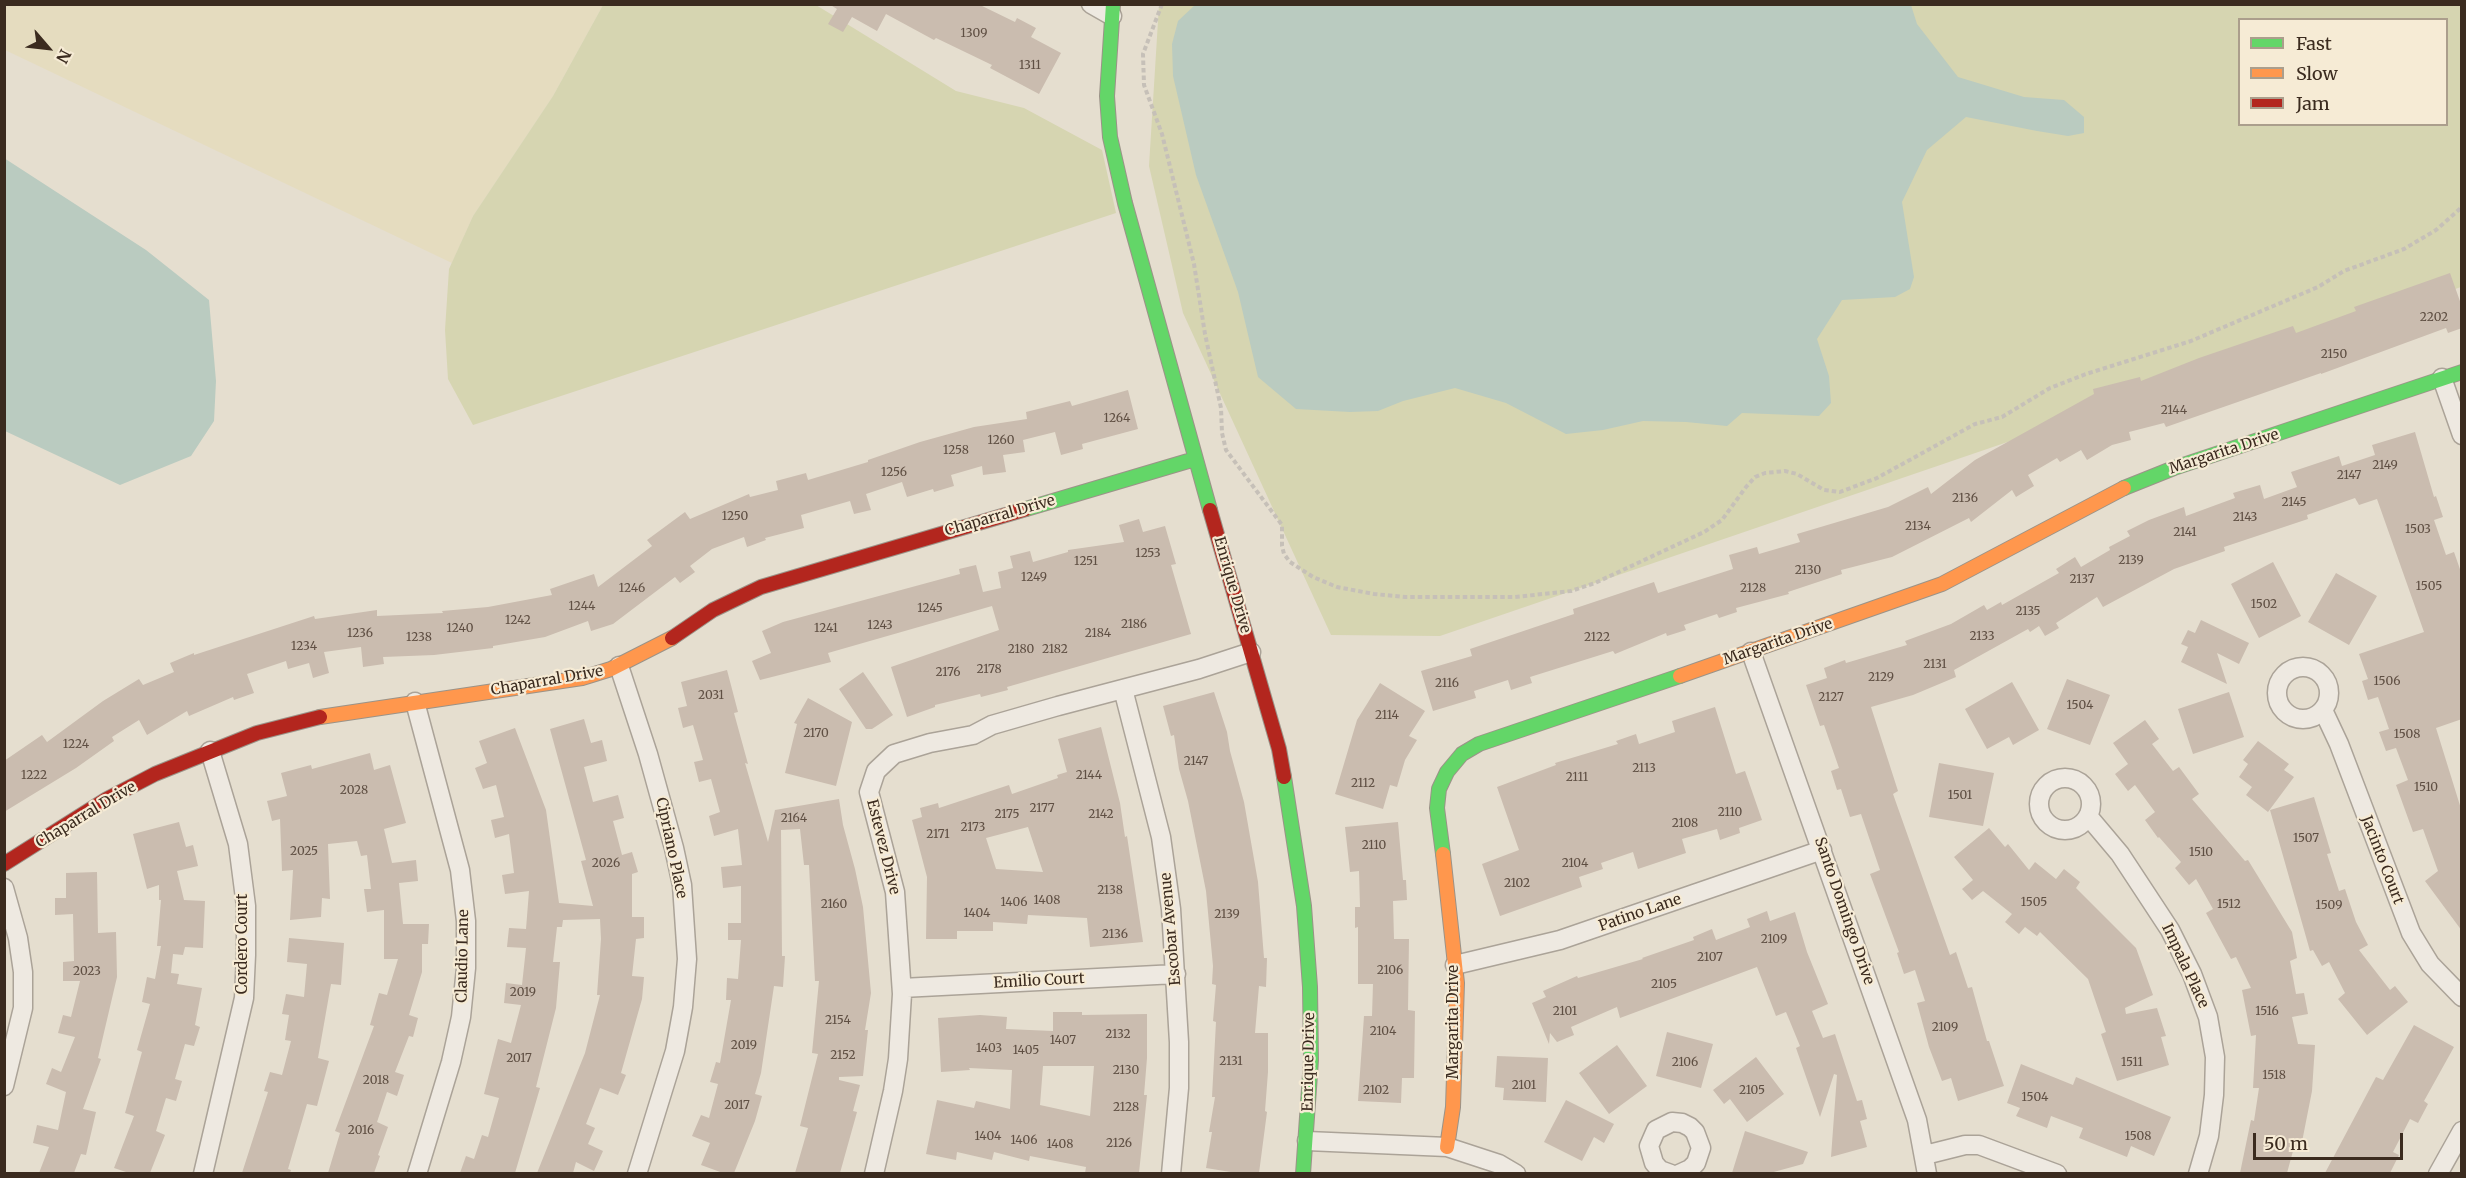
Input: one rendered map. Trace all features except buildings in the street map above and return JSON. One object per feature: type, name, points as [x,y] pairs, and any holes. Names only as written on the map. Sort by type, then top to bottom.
[{"type":"street","points":[[1091,4],[1112,10]]},
{"type":"street","name":"Enrique Drive","points":[[1112,10],[1107,96],[1110,137],[1125,203],[1195,459],[1279,749],[1304,906],[1310,987],[1311,1060],[1303,1173]]},
{"type":"street","name":"Margarita Drive","points":[[1447,1147],[1453,1107],[1457,983],[1437,808],[1439,789],[1447,772],[1462,754],[1479,744],[1751,652],[1942,584],[2134,483],[2462,372]]},
{"type":"street","points":[[2442,378],[2462,435]]},
{"type":"street","name":"Chaparral Drive","points":[[4,864],[107,799],[155,774],[210,751],[302,720],[582,678],[619,666],[677,635],[713,610],[761,587],[1195,459]]},
{"type":"street","name":"Estevez Drive","points":[[874,1173],[898,1059],[902,988],[895,892],[869,792],[876,771],[894,754],[930,743],[973,735],[992,725],[1199,669],[1251,652]]},
{"type":"street","name":"Santo Domingo Drive","points":[[1751,652],[1917,1120],[1926,1164]]},
{"type":"street","name":"Cipriano Place","points":[[619,666],[641,731],[674,848],[682,885],[687,958],[683,1007],[675,1051],[637,1173]]},
{"type":"street","name":"Escobar Avenue","points":[[1123,689],[1161,837],[1171,909],[1176,974],[1179,1088],[1171,1173]]},
{"type":"street","name":"Claudio Lane","points":[[415,702],[460,870],[466,921],[461,1017],[451,1062],[417,1173]]},
{"type":"street","name":"Jacinto Court","points":[[2323,710],[2339,744],[2411,933],[2430,964],[2462,997]]},
{"type":"street","name":"Cordero Court","points":[[202,1173],[244,998],[246,955],[246,906],[238,844],[210,751]]},
{"type":"street","name":"Impala Place","points":[[2088,816],[2120,854],[2170,930],[2192,974],[2208,1017],[2215,1058],[2214,1095],[2209,1136],[2198,1173]]},
{"type":"street","name":"Patino Lane","points":[[1455,964],[1560,940],[1822,849]]},
{"type":"street","points":[[4,888],[18,938],[23,972],[23,1008],[4,1086]]},
{"type":"street","name":"Emilio Court","points":[[902,988],[1176,974]]},
{"type":"street","points":[[1663,1172],[1650,1155],[1651,1137],[1664,1125],[1682,1123],[1695,1132],[1701,1148],[1696,1163],[1690,1169],[1679,1173]]},
{"type":"street","points":[[2438,1173],[2462,1131]]},
{"type":"street","points":[[1307,1141],[1447,1147],[1499,1164],[1516,1173]]},
{"type":"street","points":[[1926,1164],[1965,1145],[1979,1145],[2057,1173]]},
{"type":"path","points":[[1162,4],[1143,54],[1144,85],[1162,134],[1194,264],[1205,334],[1221,408],[1222,433],[1226,450],[1282,525],[1282,546],[1290,562],[1313,577],[1337,586],[1374,594],[1405,597],[1515,597],[1571,591],[1595,583],[1704,532],[1722,520],[1755,477],[1765,473],[1785,471],[1797,474],[1824,490],[1840,492],[1877,478],[1975,424],[2002,417],[2050,388],[2086,374],[2182,344],[2318,287],[2344,271],[2404,249],[2436,230],[2462,207]]},
{"type":"shaded area","points":[[4,5],[603,5],[553,96],[473,216],[452,263],[5,50]]},
{"type":"shaded area","points":[[1195,5],[1911,5],[1917,24],[1958,77],[2024,97],[2064,100],[2084,117],[2084,133],[2068,136],[1966,117],[1927,150],[1902,202],[1914,277],[1910,289],[1895,297],[1842,300],[1817,339],[1829,376],[1831,403],[1819,416],[1742,413],[1727,426],[1643,421],[1603,430],[1566,434],[1506,403],[1455,388],[1403,401],[1378,411],[1296,409],[1258,377],[1238,292],[1196,175],[1173,76],[1172,44],[1178,21]]},
{"type":"shaded area","points":[[4,158],[146,250],[209,300],[216,381],[214,421],[191,456],[120,485],[5,431]]},
{"type":"green space","points":[[603,5],[816,5],[956,91],[1024,108],[1102,150],[1116,213],[473,425],[448,379],[445,330],[449,269],[473,216],[553,96]]},
{"type":"green space","points":[[1159,5],[2461,5],[2461,287],[1440,636],[1331,635],[1183,313],[1149,166]]},
{"type":"traffic: fast","points":[[1113,4],[1107,96],[1110,137],[1125,203],[1210,510]]},
{"type":"traffic: fast","points":[[2124,488],[2174,468],[2462,372]]},
{"type":"traffic: fast","points":[[1026,509],[1195,459]]},
{"type":"traffic: fast","points":[[1443,854],[1437,808],[1439,789],[1447,772],[1462,754],[1479,744],[1680,676]]},
{"type":"traffic: fast","points":[[1284,777],[1304,906],[1310,987],[1311,1060],[1303,1174]]},
{"type":"traffic: slow","points":[[1680,676],[1942,584],[2124,488]]},
{"type":"traffic: slow","points":[[320,717],[582,678],[611,669],[672,638]]},
{"type":"traffic: slow","points":[[1443,854],[1457,983],[1453,1107],[1447,1147]]},
{"type":"traffic: jam","points":[[672,638],[713,610],[761,587],[1026,509]]},
{"type":"traffic: jam","points":[[1210,510],[1279,749],[1284,777]]},
{"type":"traffic: jam","points":[[4,864],[107,799],[155,774],[257,733],[320,717]]}]
